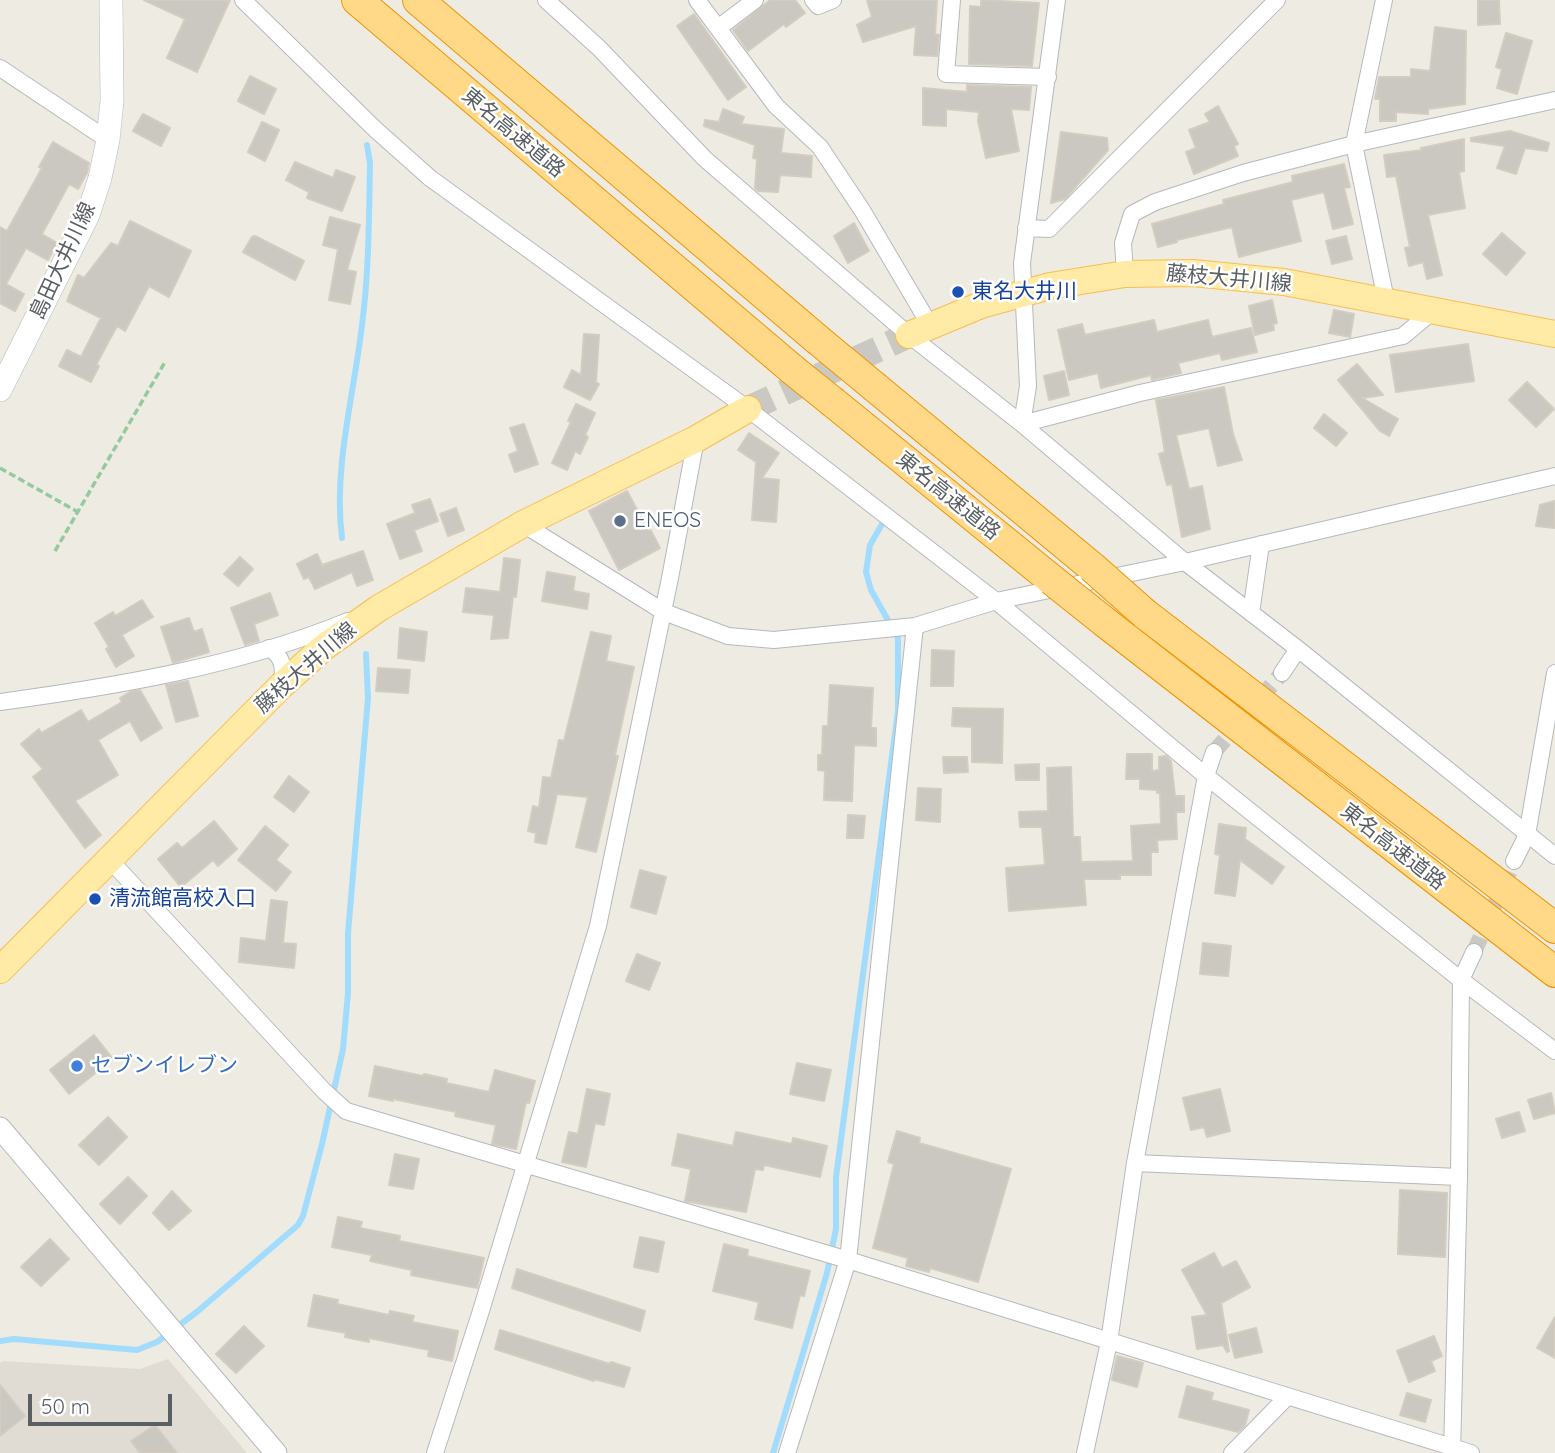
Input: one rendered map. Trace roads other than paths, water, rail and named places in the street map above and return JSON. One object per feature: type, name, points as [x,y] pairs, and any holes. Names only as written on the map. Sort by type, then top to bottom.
[{"type":"highway","name":"東名高速道路","points":[[357,0],[793,370],[1106,623],[1555,972]]},
{"type":"highway","name":"東名高速道路","points":[[418,0],[1145,614],[1555,928]]},
{"type":"main road","name":"島田大井川線","points":[[0,390],[88,215],[108,140],[112,101],[111,0]]},
{"type":"main road","name":"藤枝大井川線","points":[[920,331],[981,305],[1025,291],[1125,274],[1194,272],[1284,282],[1555,334]]},
{"type":"main road","name":"藤枝大井川線","points":[[0,970],[282,685],[324,646],[379,608],[523,524],[696,439],[748,409]]},
{"type":"street","points":[[243,0],[376,130],[430,178],[748,409],[996,601],[1206,776],[1461,980],[1555,1051]]},
{"type":"street","points":[[546,0],[599,48],[705,159],[920,331],[1022,424],[1185,562],[1298,649],[1555,856]]},
{"type":"street","points":[[563,15],[572,0]]},
{"type":"street","points":[[697,0],[776,106],[820,147],[862,210],[920,331]]},
{"type":"street","points":[[718,28],[755,0]]},
{"type":"street","points":[[813,0],[818,6],[833,0]]},
{"type":"street","points":[[952,0],[946,74],[1048,77]]},
{"type":"street","points":[[1022,424],[1028,386],[1022,264],[1057,0]]},
{"type":"street","points":[[1026,228],[1049,229],[1277,0]]},
{"type":"street","points":[[1384,0],[1354,144],[1386,300]]},
{"type":"street","points":[[0,68],[108,140]]},
{"type":"street","points":[[1125,274],[1123,243],[1132,214],[1155,202],[1243,173],[1354,144],[1555,100]]},
{"type":"street","points":[[1022,424],[1140,393],[1403,336],[1434,310]]},
{"type":"street","points":[[435,1453],[598,926],[664,612],[696,439]]},
{"type":"street","points":[[523,524],[664,612],[728,636],[774,639],[915,626],[996,601],[1185,562],[1555,476]]},
{"type":"street","points":[[1251,613],[1261,544]]},
{"type":"street","points":[[0,702],[231,661],[379,608]]},
{"type":"street","points":[[788,1453],[848,1260],[915,626]]},
{"type":"street","points":[[269,648],[281,657],[285,668],[282,685]]},
{"type":"street","points":[[1282,673],[1298,649]]},
{"type":"street","points":[[1514,861],[1527,835],[1555,673]]},
{"type":"street","points":[[1086,1453],[1108,1342],[1135,1163],[1206,776],[1214,752]]},
{"type":"street","points":[[109,859],[324,1091],[346,1111],[848,1260],[1452,1450],[1471,1453]]},
{"type":"street","points":[[1452,1450],[1460,1177],[1461,980],[1474,952]]},
{"type":"street","points":[[0,1128],[275,1453]]},
{"type":"street","points":[[1135,1163],[1460,1177]]},
{"type":"street","points":[[1232,1453],[1287,1397]]},
{"type":"waterway","points":[[342,538],[342,458],[366,285],[370,163],[367,145]]},
{"type":"waterway","points":[[773,1453],[827,1273],[836,1229],[836,1177],[898,711],[898,638],[871,590],[866,572],[870,545],[885,519]]},
{"type":"waterway","points":[[0,1341],[14,1339],[137,1350],[157,1342],[198,1311],[298,1225],[303,1216],[343,1049],[348,993],[348,933],[368,698],[366,654]]},
{"type":"tunnel","points":[[748,409],[909,335]]},
{"type":"tunnel","points":[[1214,752],[1282,673]]},
{"type":"tunnel","points":[[1474,952],[1514,861]]},
{"type":"place","name":"東名大井川","points":[[958,292]]},
{"type":"place","name":"ENEOS","points":[[620,521]]},
{"type":"place","name":"清流館高校入口","points":[[95,899]]},
{"type":"place","name":"セブンイレブン","points":[[77,1066]]}]
